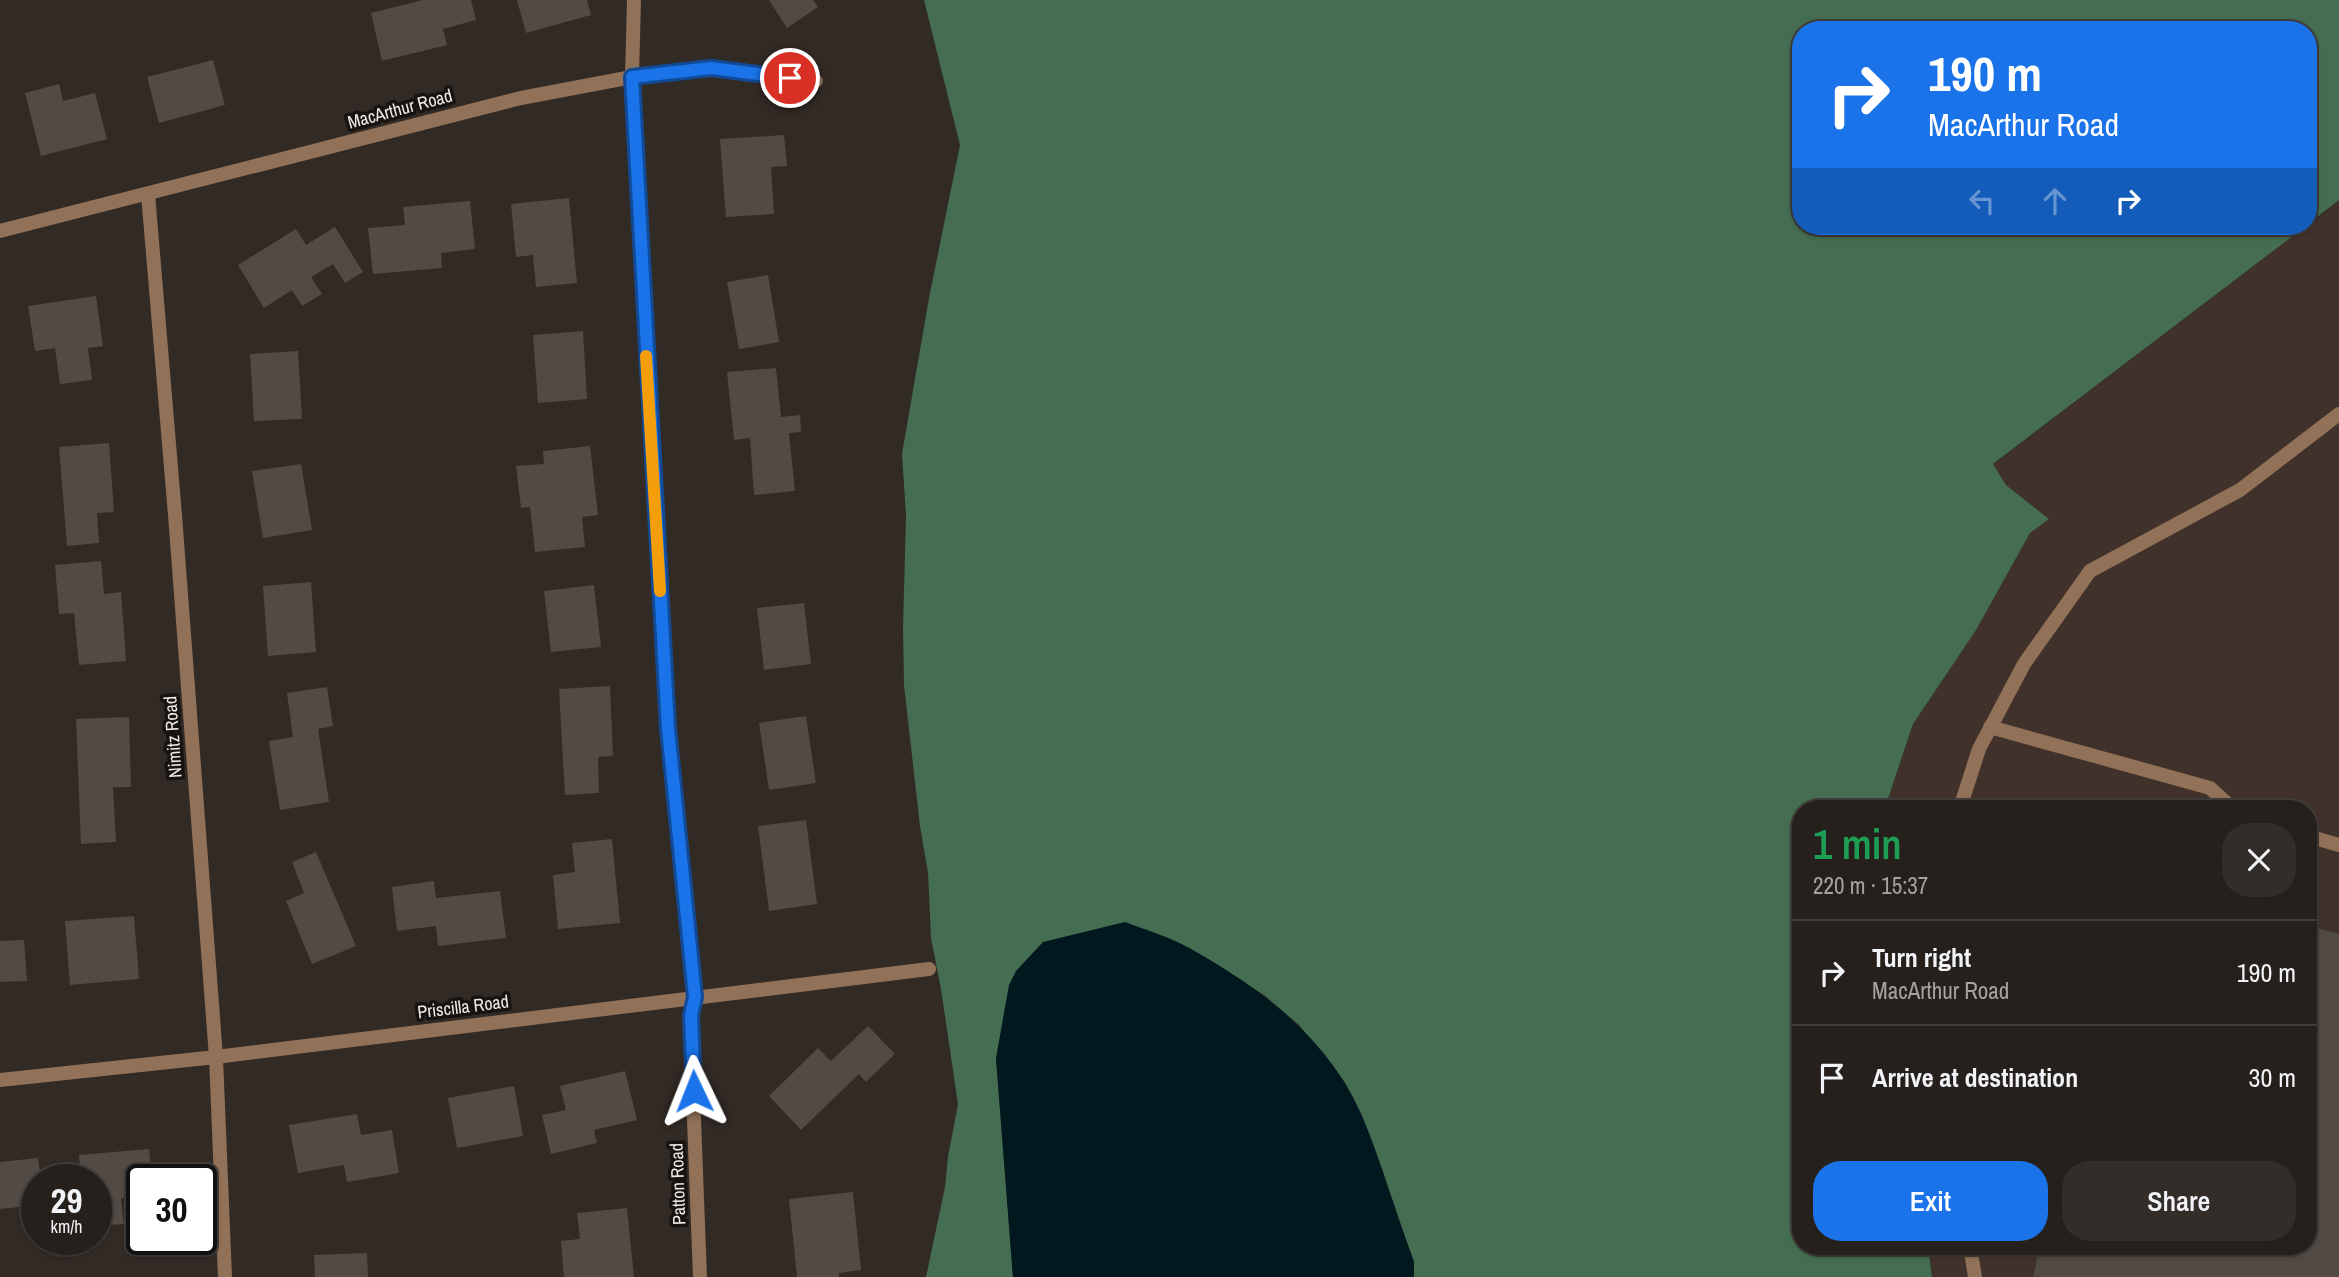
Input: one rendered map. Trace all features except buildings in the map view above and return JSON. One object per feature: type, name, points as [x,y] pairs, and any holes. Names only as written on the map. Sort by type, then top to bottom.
[{"type":"street","name":"Patton Road","points":[[634,0],[632,77],[668,728],[695,997],[691,1015],[701,1277]]},
{"type":"street","name":"MacArthur Road","points":[[0,231],[521,98],[632,77],[711,68],[816,81]]},
{"type":"street","name":"Nimitz Road","points":[[148,194],[216,1057],[225,1277]]},
{"type":"street","points":[[1962,800],[1979,749],[2024,664],[2090,571],[2240,490],[2339,414]]},
{"type":"street","points":[[1990,727],[2210,788],[2223,800]]},
{"type":"street","points":[[2317,839],[2339,845]]},
{"type":"street","name":"Priscilla Road","points":[[0,1080],[216,1057],[929,969]]},
{"type":"street","points":[[1971,1255],[1975,1277]]},
{"type":"shaded area","points":[[2339,200],[2339,1277],[1932,1277],[1929,1255],[2317,1255],[2317,800],[1888,800],[1913,724],[1976,630],[2030,533],[2049,519],[2006,485],[1993,465],[2294,235],[2317,235],[2317,218]]},
{"type":"green space","points":[[924,0],[2339,0],[2339,200],[2317,217],[2317,21],[1792,21],[1792,235],[2294,235],[1993,464],[2006,485],[2049,519],[2030,533],[1976,630],[1913,724],[1888,800],[1792,800],[1792,1255],[1929,1255],[1932,1277],[1414,1277],[1414,1262],[1362,1116],[1344,1081],[1299,1025],[1264,995],[1188,947],[996,1058],[1013,1277],[926,1277],[945,1187],[958,1104],[931,938],[928,873],[904,685],[906,516],[902,454],[929,298],[960,145]]},
{"type":"water","points":[[1125,922],[1182,944],[1241,980],[1290,1018],[1331,1063],[1348,1088],[1369,1134],[1414,1262],[1414,1277],[1013,1277],[996,1058],[1009,985],[1016,971],[1043,942]]},
{"type":"slow traffic","points":[[646,356],[660,591]]},
{"type":"route","points":[[694,1091],[691,1015],[695,997],[668,728],[632,77],[711,68],[790,78]]}]
